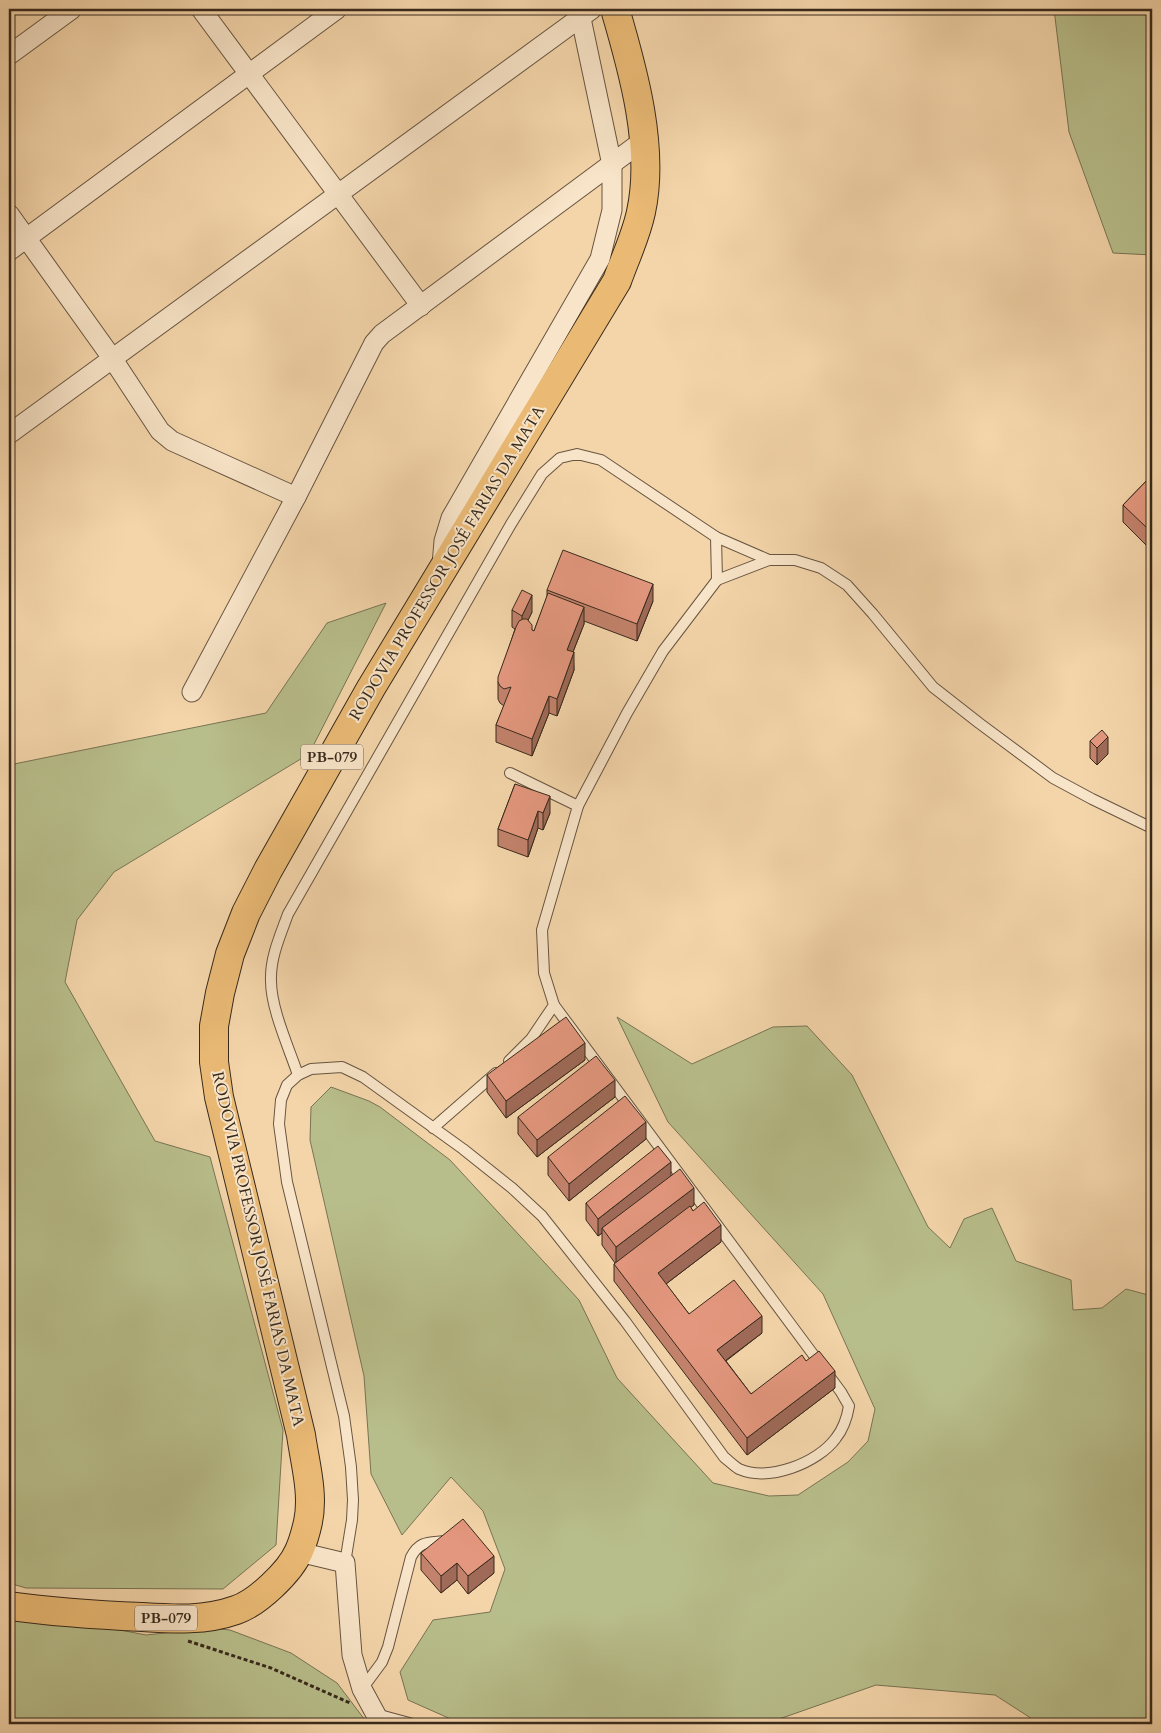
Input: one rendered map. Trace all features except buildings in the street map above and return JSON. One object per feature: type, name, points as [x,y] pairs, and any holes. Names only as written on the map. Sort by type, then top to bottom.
[{"type":"main road","name":"RODOVIA PROFESSOR JOSÉ FARIAS DA MATA","points":[[299,1552],[308,1521],[308,1480],[301,1435],[218,1097],[214,1062],[214,1026],[220,993],[230,954],[246,913],[268,870],[371,688],[617,281],[641,211],[644,140],[630,61],[615,9]]},
{"type":"main road","name":"PB-079","points":[[9,1606],[111,1616],[189,1619],[217,1616],[238,1609],[262,1594],[285,1572],[299,1552]]},
{"type":"street","points":[[9,55],[72,9]]},
{"type":"street","points":[[201,9],[420,306]]},
{"type":"street","points":[[9,251],[337,9]]},
{"type":"street","points":[[9,434],[338,194],[584,11],[612,165],[612,210],[600,260],[451,518],[444,541],[442,571]]},
{"type":"street","points":[[192,692],[296,497],[374,343],[382,334],[644,140]]},
{"type":"street","points":[[9,214],[112,358],[160,431],[172,441],[296,497]]},
{"type":"street","points":[[299,1552],[345,1563],[352,1655],[362,1689],[378,1719]]},
{"type":"lane","points":[[298,1075],[272,998],[270,980],[274,952],[288,914],[511,524],[542,474],[560,458],[577,454],[601,460],[716,537],[769,560]]},
{"type":"lane","points":[[716,537],[716,580]]},
{"type":"lane","points":[[345,1563],[352,1520],[353,1500],[351,1467],[344,1416],[288,1182],[279,1124],[281,1100],[287,1085],[298,1075],[311,1069],[342,1067],[363,1077],[463,1149],[512,1188],[542,1216],[625,1322],[724,1457],[738,1469],[752,1472],[778,1472],[814,1458],[836,1439],[846,1421],[849,1406],[841,1392],[554,1005],[544,973],[542,930],[578,806],[627,713],[663,652],[716,580],[769,560],[795,560],[821,568],[847,585],[933,687],[1053,778],[1152,828]]},
{"type":"lane","points":[[510,773],[578,806]]},
{"type":"lane","points":[[433,1128],[498,1072],[531,1039],[554,1005]]},
{"type":"lane","points":[[362,1689],[382,1662],[388,1647],[411,1558],[416,1548],[424,1543],[447,1541]]},
{"type":"lane","points":[[378,1719],[413,1724]]},
{"type":"path","points":[[186,1641],[271,1668],[378,1719]]},
{"type":"green space","points":[[1054,9],[1152,9],[1152,255],[1113,253],[1069,132]]},
{"type":"green space","points":[[386,603],[309,754],[114,872],[77,920],[65,982],[155,1141],[210,1157],[283,1430],[276,1545],[223,1589],[26,1588],[9,1583],[9,765],[266,713],[327,623]]},
{"type":"green space","points":[[617,1017],[692,1064],[773,1027],[807,1026],[852,1075],[928,1227],[950,1248],[964,1219],[992,1208],[1016,1261],[1071,1280],[1073,1310],[1102,1308],[1126,1289],[1152,1296],[1152,1724],[1040,1724],[995,1695],[876,1685],[765,1724],[462,1724],[408,1700],[400,1672],[433,1620],[490,1612],[505,1569],[483,1511],[451,1477],[402,1535],[371,1474],[364,1376],[310,1140],[311,1107],[331,1087],[380,1107],[450,1160],[579,1300],[617,1378],[713,1483],[769,1496],[798,1495],[848,1462],[868,1441],[875,1409],[823,1294],[668,1122]]},
{"type":"green space","points":[[9,1617],[84,1623],[146,1635],[210,1628],[230,1630],[291,1653],[337,1683],[368,1724],[226,1724],[213,1722],[164,1724],[9,1724]]}]
